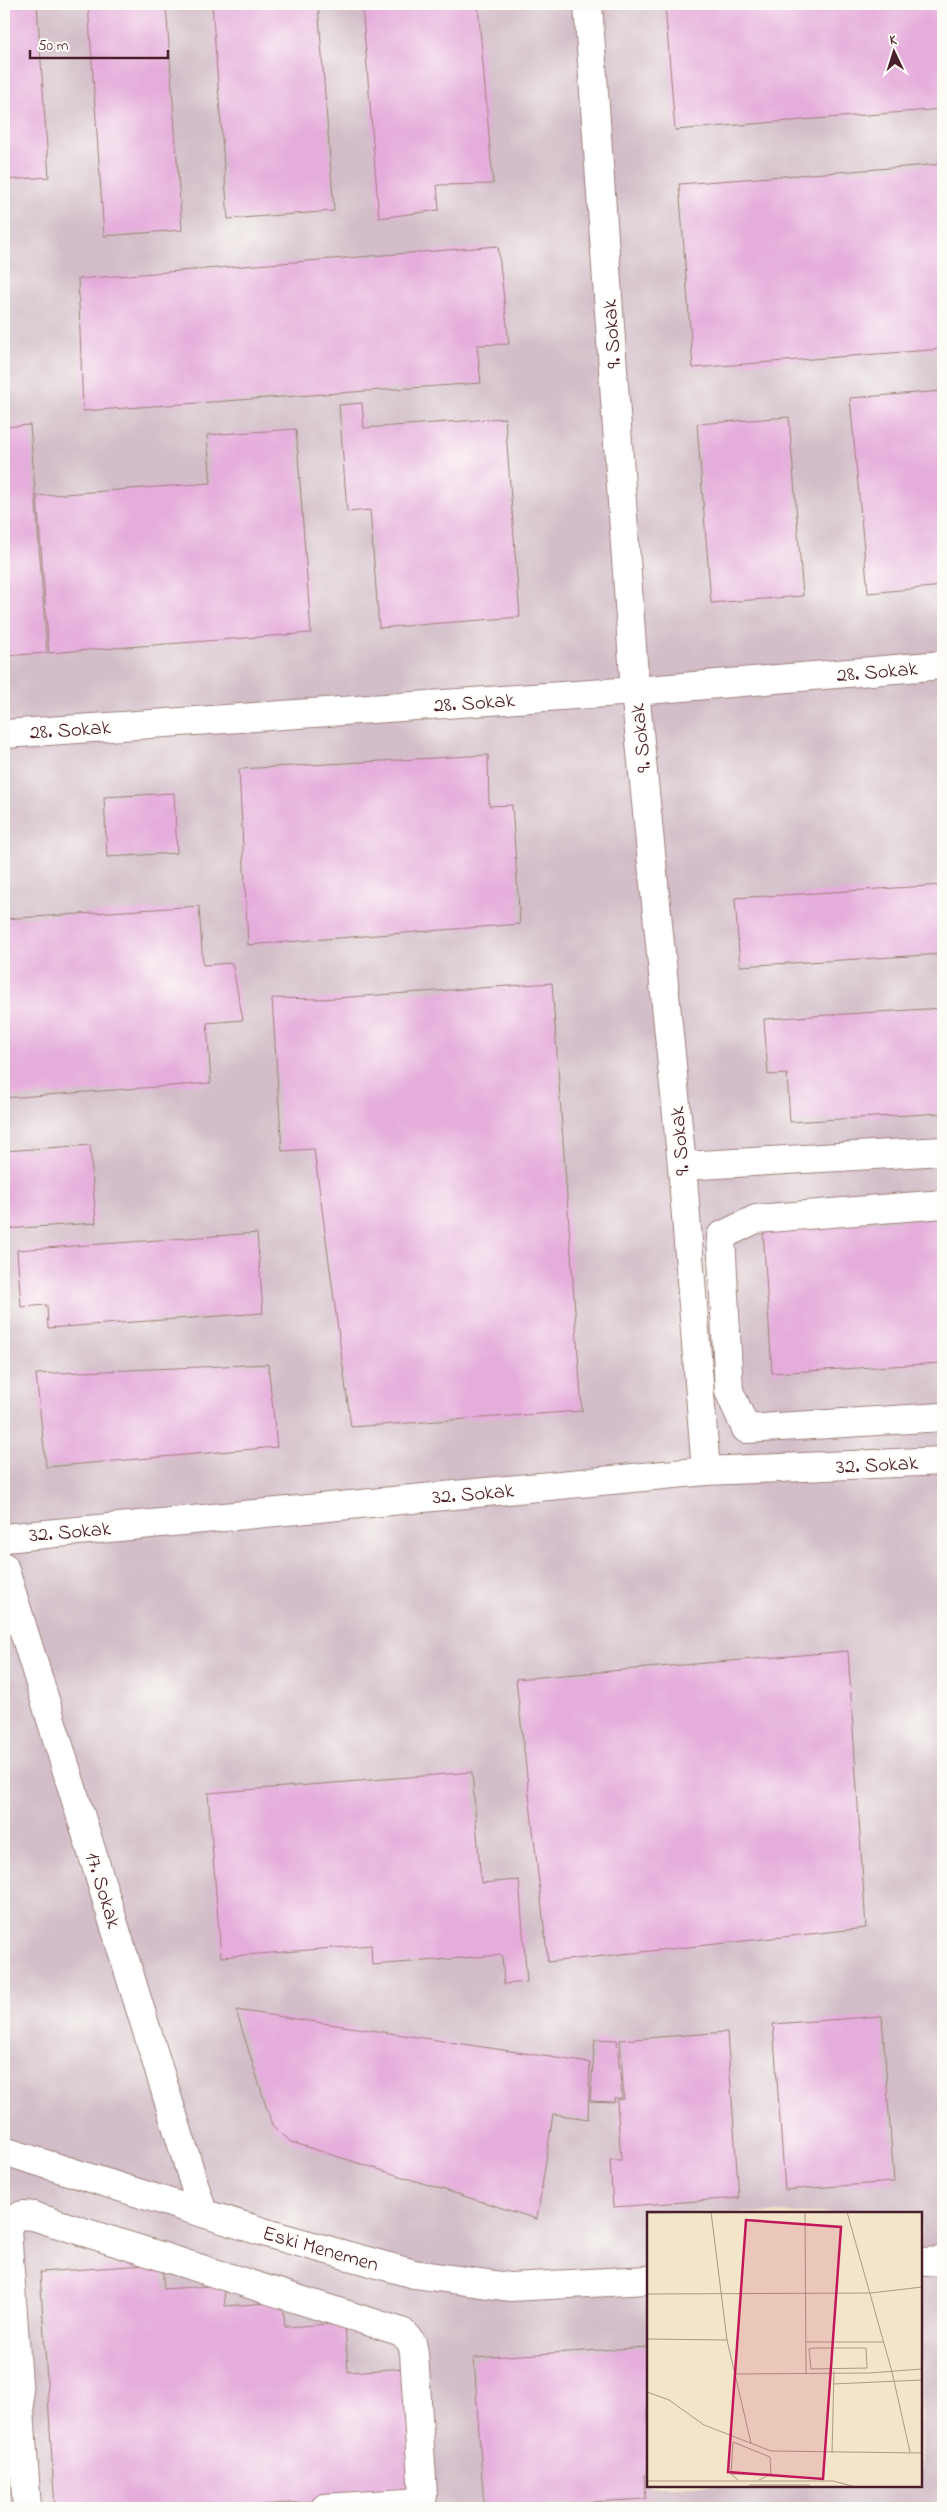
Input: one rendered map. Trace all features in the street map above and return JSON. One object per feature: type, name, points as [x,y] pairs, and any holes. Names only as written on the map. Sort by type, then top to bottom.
[{"type":"street","name":"9. Sokak","points":[[588,4],[635,692],[682,1166],[706,1471]]},
{"type":"street","name":"28. Sokak","points":[[4,734],[635,692],[943,666]]},
{"type":"street","points":[[682,1166],[943,1151]]},
{"type":"street","points":[[943,1204],[756,1219],[721,1236],[729,1391],[746,1429],[943,1417]]},
{"type":"street","name":"32. Sokak","points":[[4,1538],[706,1471],[943,1461]]},
{"type":"street","name":"17. Sokak","points":[[4,1567],[203,2213]]},
{"type":"street","name":"Eski Menemen","points":[[4,2151],[203,2213],[414,2274],[510,2287],[647,2280]]},
{"type":"street","points":[[27,2508],[6,2230],[12,2218],[23,2215],[33,2216],[402,2332],[412,2343],[414,2353],[421,2505],[325,2508]]},
{"type":"street","points":[[922,2262],[943,2261]]},
{"type":"shaded area","points":[[4,4],[943,4],[943,2508],[4,2508]]},
{"type":"building","points":[[4,4],[37,4],[49,177],[4,180]]},
{"type":"building","points":[[88,4],[166,4],[182,230],[104,236]]},
{"type":"building","points":[[212,4],[318,4],[334,211],[228,219]]},
{"type":"building","points":[[362,4],[478,4],[493,184],[437,185],[439,210],[379,218]]},
{"type":"building","points":[[665,4],[943,4],[943,109],[675,130]]},
{"type":"building","points":[[943,164],[943,349],[693,368],[679,184]]},
{"type":"building","points":[[498,246],[509,344],[477,345],[481,383],[83,411],[78,279]]},
{"type":"building","points":[[943,391],[943,586],[868,593],[850,398]]},
{"type":"building","points":[[362,403],[364,428],[505,418],[520,617],[379,628],[370,510],[347,512],[339,405]]},
{"type":"building","points":[[789,417],[803,596],[711,603],[697,424]]},
{"type":"building","points":[[30,425],[47,653],[4,656],[4,427]]},
{"type":"building","points":[[296,429],[311,633],[49,653],[37,496],[211,483],[207,435]]},
{"type":"building","points":[[488,755],[489,806],[512,805],[520,924],[248,945],[239,769]]},
{"type":"building","points":[[174,793],[177,853],[107,857],[104,797]]},
{"type":"building","points":[[943,885],[943,954],[740,966],[735,898]]},
{"type":"building","points":[[199,906],[203,965],[232,963],[243,1020],[207,1023],[211,1083],[4,1098],[4,919]]},
{"type":"building","points":[[552,983],[582,1411],[351,1427],[314,1149],[282,1151],[272,998],[321,999]]},
{"type":"building","points":[[943,1008],[943,1113],[790,1122],[787,1074],[768,1075],[764,1019]]},
{"type":"building","points":[[90,1145],[96,1223],[4,1229],[4,1151]]},
{"type":"building","points":[[943,1218],[943,1363],[772,1373],[763,1229]]},
{"type":"building","points":[[257,1233],[263,1313],[48,1328],[47,1305],[21,1307],[17,1250]]},
{"type":"building","points":[[268,1364],[277,1447],[46,1467],[36,1374]]},
{"type":"building","points":[[848,1651],[866,1928],[548,1962],[516,1679]]},
{"type":"building","points":[[472,1772],[481,1883],[519,1880],[527,1982],[504,1984],[502,1955],[372,1965],[371,1945],[221,1957],[208,1793]]},
{"type":"building","points":[[236,2010],[590,2063],[588,2119],[553,2114],[537,2219],[291,2142],[272,2125]]},
{"type":"building","points":[[882,2016],[894,2182],[785,2190],[773,2024]]},
{"type":"building","points":[[727,2032],[739,2198],[613,2207],[610,2160],[621,2160],[617,2100],[624,2099],[620,2040]]},
{"type":"building","points":[[595,2039],[617,2040],[622,2098],[615,2098],[614,2102],[590,2101]]},
{"type":"building","points":[[162,2264],[164,2289],[224,2285],[225,2306],[283,2302],[285,2327],[345,2323],[348,2372],[407,2368],[416,2495],[211,2508],[55,2508],[40,2272]]},
{"type":"building","points":[[647,2347],[647,2475],[644,2475],[646,2499],[484,2508],[474,2358]]}]
